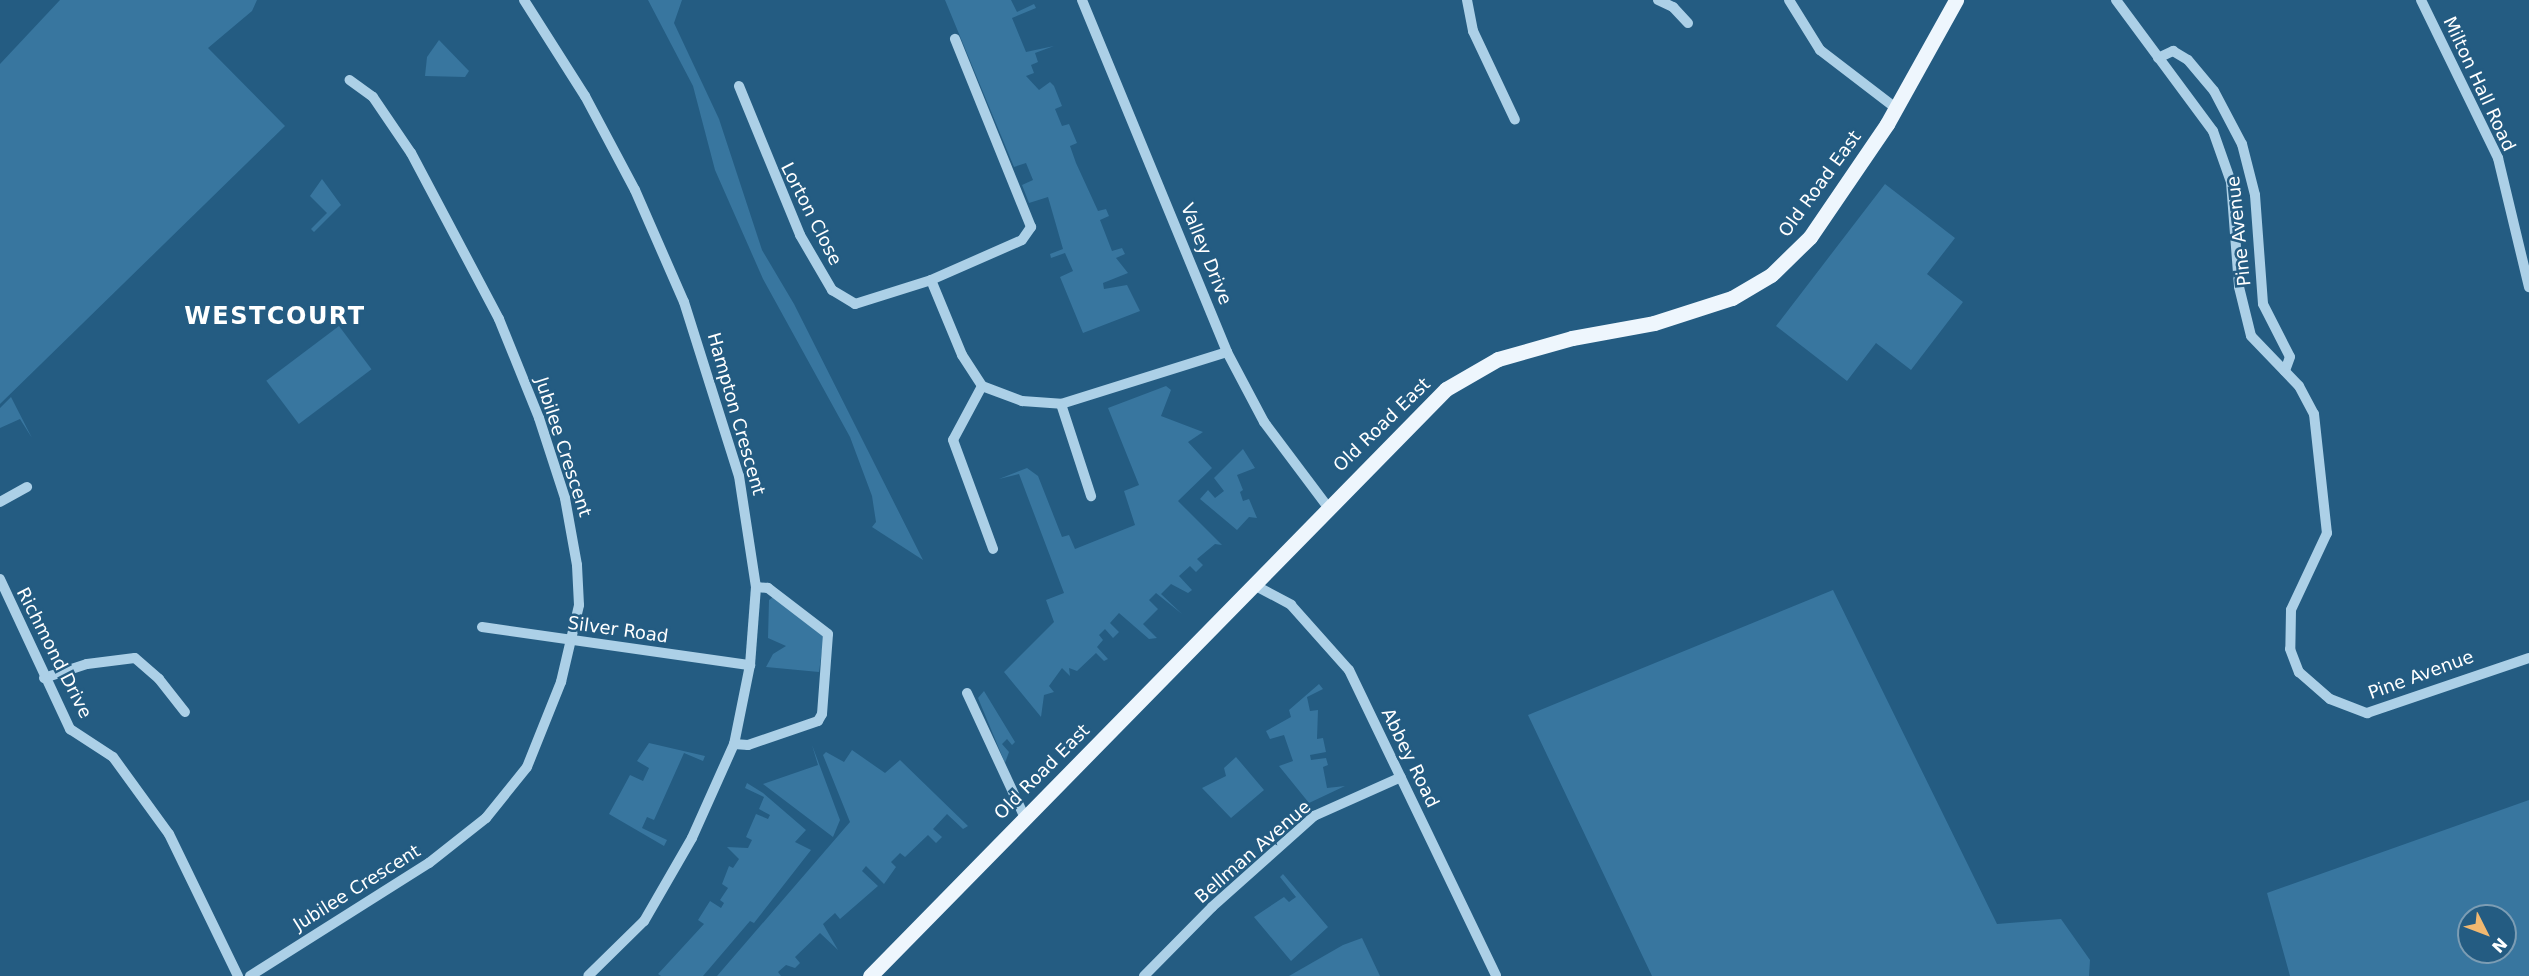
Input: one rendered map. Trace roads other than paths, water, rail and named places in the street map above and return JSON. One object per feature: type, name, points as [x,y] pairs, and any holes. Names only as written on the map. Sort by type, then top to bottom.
[{"type":"main road","name":"Old Road East","points":[[870,976],[1024,816],[1256,586],[1327,506],[1446,389],[1498,359],[1572,338],[1654,323],[1732,298],[1771,275],[1810,237],[1897,109],[1956,0]]},
{"type":"street","name":"Hampton Crescent","points":[[524,0],[614,150],[684,302],[739,476],[756,587],[750,665],[734,744],[692,838],[644,921],[588,976]]},
{"type":"street","name":"Valley Drive","points":[[1082,0],[1227,352],[1264,422],[1327,506]]},
{"type":"street","points":[[1467,0],[1473,32],[1515,120]]},
{"type":"street","points":[[1658,0],[1672,6],[1688,23]]},
{"type":"street","points":[[1790,0],[1820,50],[1897,109]]},
{"type":"street","name":"Pine Avenue","points":[[2116,0],[2158,58],[2199,108],[2219,144],[2233,195],[2245,316],[2256,345],[2302,390],[2314,414],[2326,519],[2322,550],[2297,591],[2289,621],[2291,654],[2304,678],[2339,704],[2370,712],[2474,673],[2529,658]]},
{"type":"street","name":"Milton Hall Road","points":[[2421,0],[2498,158],[2529,287]]},
{"type":"street","name":"Lorton Close","points":[[739,86],[795,226],[832,290],[855,304],[931,280],[1022,240],[1031,227],[955,39]]},
{"type":"street","name":"Pine Avenue","points":[[2158,58],[2173,51],[2188,60],[2214,91],[2242,144],[2255,195],[2263,304],[2290,357],[2285,371]]},
{"type":"street","name":"Jubilee Crescent","points":[[250,976],[429,864],[486,818],[527,767],[561,682],[579,604],[573,535],[527,386],[470,256],[411,153],[373,97],[350,80]]},
{"type":"street","points":[[931,280],[962,355],[982,386],[1022,401],[1061,404],[1227,352]]},
{"type":"street","points":[[982,386],[953,440],[993,549]]},
{"type":"street","points":[[1061,404],[1091,496]]},
{"type":"street","points":[[0,502],[27,487]]},
{"type":"street","name":"Richmond Drive","points":[[0,579],[44,678],[70,729],[113,757],[169,834],[238,976]]},
{"type":"street","name":"Abbey Road","points":[[1256,586],[1287,602],[1349,670],[1496,976]]},
{"type":"street","points":[[734,744],[748,746],[818,721],[822,714],[828,634],[768,588],[756,587]]},
{"type":"street","name":"Silver Road","points":[[482,627],[750,665]]},
{"type":"street","points":[[44,678],[96,662],[135,658],[159,679],[185,712]]},
{"type":"street","points":[[967,693],[1024,816]]},
{"type":"street","name":"Bellman Avenue","points":[[1144,976],[1314,816],[1401,777]]},
{"type":"district","name":"WESTCOURT","points":[[275,317]]}]
